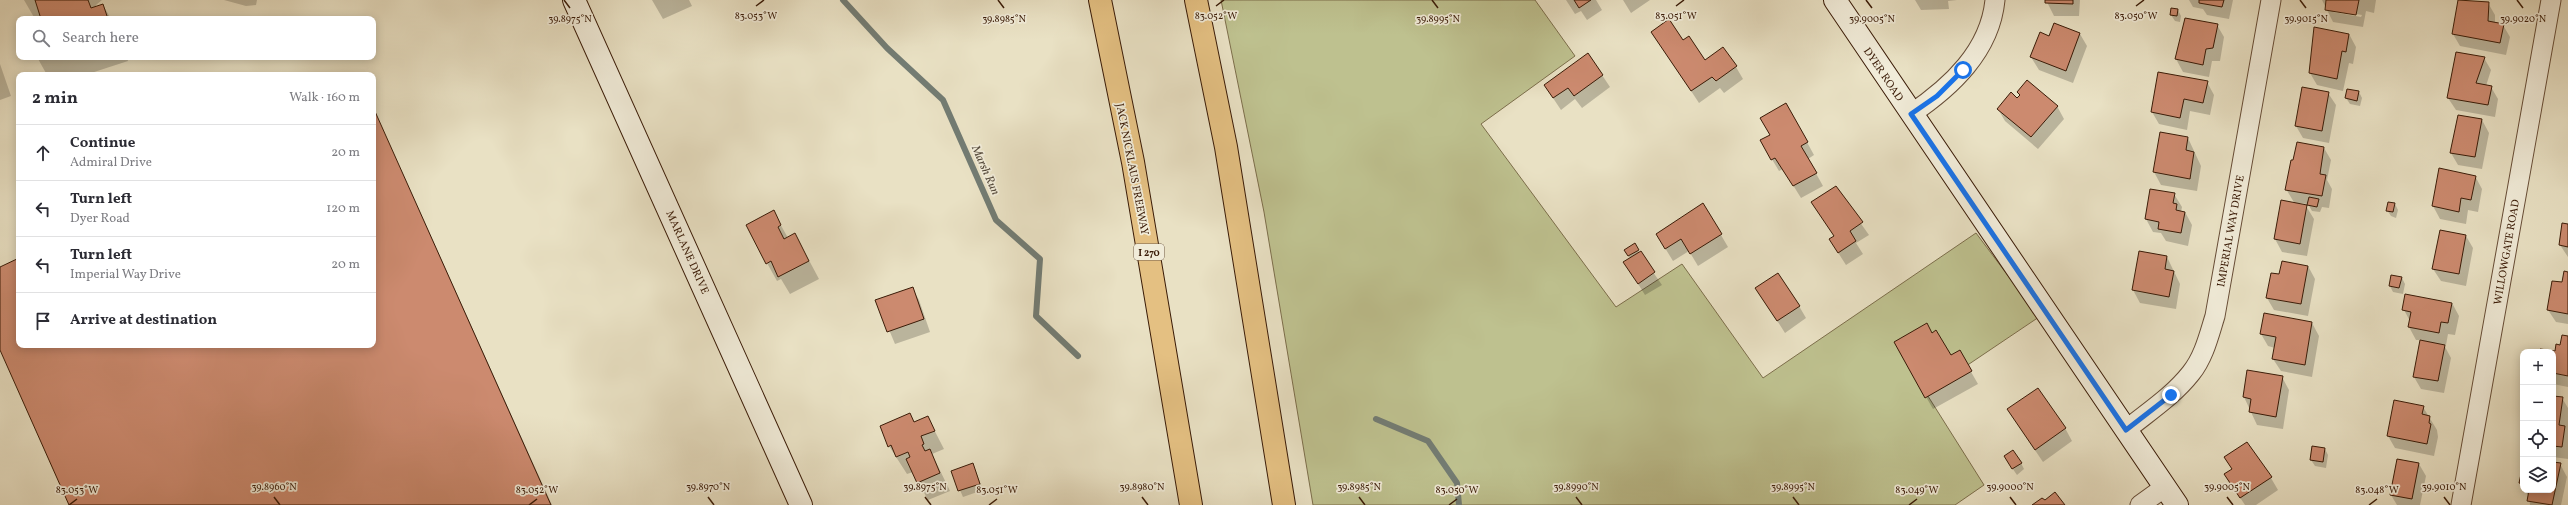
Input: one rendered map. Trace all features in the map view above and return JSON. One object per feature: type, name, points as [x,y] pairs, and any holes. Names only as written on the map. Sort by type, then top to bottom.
[{"type":"highway","name":"JACK NICKLAUS FREEWAY","points":[[1100,0],[1133,162],[1191,505]]},
{"type":"highway","points":[[1196,0],[1226,147],[1284,505]]},
{"type":"street","name":"MARLANE DRIVE","points":[[574,0],[801,505]]},
{"type":"street","name":"DYER ROAD","points":[[1835,0],[2177,505]]},
{"type":"street","points":[[1911,114],[1937,96],[1963,70],[1983,42],[1995,0]]},
{"type":"street","name":"IMPERIAL WAY DRIVE","points":[[2126,430],[2171,395],[2192,372],[2207,343],[2215,316],[2271,0]]},
{"type":"street","name":"WILLOWGATE ROAD","points":[[2461,505],[2551,0]]},
{"type":"street","points":[[2140,505],[2165,487]]},
{"type":"green space","points":[[1221,0],[1535,0],[1575,56],[1481,124],[1616,307],[1682,264],[1763,378],[1976,233],[2039,317],[1926,393],[1984,485],[1955,505],[1313,505],[1264,212]]},
{"type":"building","points":[[35,0],[88,0],[91,8],[103,4],[107,16],[40,16]]},
{"type":"building","points":[[1574,0],[1591,0],[1579,8]]},
{"type":"building","points":[[2045,0],[2073,0],[2073,4],[2045,3]]},
{"type":"building","points":[[2199,0],[2224,0],[2222,7],[2199,3]]},
{"type":"building","points":[[2326,0],[2359,0],[2356,15],[2325,10]]},
{"type":"building","points":[[2458,0],[2489,2],[2488,21],[2504,24],[2500,43],[2452,34]]},
{"type":"building","points":[[2171,8],[2178,9],[2177,16],[2170,15]]},
{"type":"building","points":[[2185,18],[2218,24],[2213,48],[2206,49],[2203,65],[2175,59]]},
{"type":"building","points":[[1669,19],[1683,40],[1689,36],[1705,60],[1723,47],[1737,66],[1716,81],[1712,77],[1691,91],[1651,32]]},
{"type":"building","points":[[2054,23],[2080,33],[2066,71],[2030,57],[2040,32],[2049,36]]},
{"type":"building","points":[[2314,27],[2349,34],[2346,52],[2342,51],[2337,79],[2309,73]]},
{"type":"building","points":[[2456,52],[2485,57],[2476,83],[2492,86],[2488,105],[2447,98]]},
{"type":"building","points":[[1588,53],[1603,75],[1574,96],[1568,88],[1553,98],[1544,85]]},
{"type":"building","points":[[2158,72],[2208,81],[2203,103],[2184,99],[2180,118],[2151,112]]},
{"type":"building","points":[[2027,80],[2058,106],[2031,137],[1997,109],[2011,92],[2017,98],[2020,95],[2017,92]]},
{"type":"building","points":[[2302,87],[2329,92],[2322,131],[2295,126]]},
{"type":"building","points":[[2347,89],[2359,91],[2357,101],[2345,98]]},
{"type":"building","points":[[1786,103],[1808,142],[1801,146],[1817,173],[1793,186],[1775,158],[1771,160],[1760,140],[1770,135],[1760,118]]},
{"type":"building","points":[[376,114],[551,505],[69,505],[0,350],[0,267],[16,259],[16,348],[376,348]]},
{"type":"building","points":[[2458,115],[2482,119],[2475,157],[2450,153]]},
{"type":"building","points":[[2160,132],[2188,137],[2186,150],[2194,152],[2190,179],[2153,172]]},
{"type":"building","points":[[2297,142],[2324,147],[2320,174],[2326,175],[2322,196],[2285,190],[2291,160],[2293,160]]},
{"type":"building","points":[[2439,168],[2476,176],[2471,200],[2461,198],[2459,212],[2432,206]]},
{"type":"building","points":[[1836,186],[1863,222],[1850,231],[1856,241],[1838,253],[1829,239],[1834,236],[1811,202]]},
{"type":"building","points":[[2150,189],[2175,193],[2173,203],[2177,204],[2176,210],[2185,212],[2181,233],[2158,229],[2159,222],[2145,219]]},
{"type":"building","points":[[2309,197],[2319,199],[2317,207],[2307,205]]},
{"type":"building","points":[[2281,200],[2307,205],[2300,244],[2274,239]]},
{"type":"building","points":[[2388,202],[2395,203],[2393,212],[2386,211]]},
{"type":"building","points":[[1703,203],[1722,234],[1690,254],[1681,239],[1665,249],[1656,234]]},
{"type":"building","points":[[774,210],[781,225],[778,227],[784,239],[795,233],[809,261],[778,277],[771,261],[766,264],[746,225]]},
{"type":"building","points":[[2562,223],[2568,224],[2568,247],[2559,245]]},
{"type":"building","points":[[2440,230],[2466,235],[2459,274],[2432,269]]},
{"type":"building","points":[[1635,243],[1639,250],[1628,256],[1624,250]]},
{"type":"building","points":[[1641,251],[1655,272],[1638,284],[1623,262]]},
{"type":"building","points":[[2139,251],[2167,256],[2165,269],[2174,271],[2169,297],[2132,290]]},
{"type":"building","points":[[2282,261],[2308,266],[2301,304],[2266,298],[2271,273],[2279,274]]},
{"type":"building","points":[[2564,271],[2568,272],[2568,314],[2547,310],[2552,281],[2562,282]]},
{"type":"building","points":[[1778,273],[1800,306],[1777,321],[1755,288]]},
{"type":"building","points":[[2391,275],[2402,277],[2399,288],[2389,286]]},
{"type":"building","points":[[913,287],[924,319],[887,332],[875,300]]},
{"type":"building","points":[[2405,294],[2452,303],[2448,323],[2441,322],[2439,333],[2408,327],[2411,312],[2402,310]]},
{"type":"building","points":[[2264,313],[2312,322],[2305,365],[2272,359],[2276,337],[2260,334]]},
{"type":"building","points":[[1927,323],[1932,333],[1936,330],[1951,355],[1960,350],[1972,371],[1925,398],[1894,342]]},
{"type":"building","points":[[2562,335],[2568,336],[2568,376],[2556,374],[2556,344],[2560,345]]},
{"type":"building","points":[[2420,340],[2445,345],[2438,381],[2413,377]]},
{"type":"building","points":[[2247,370],[2283,376],[2276,417],[2249,412],[2251,399],[2243,397]]},
{"type":"building","points":[[2038,388],[2066,428],[2035,450],[2007,409]]},
{"type":"building","points":[[2556,396],[2563,397],[2559,425],[2565,426],[2562,447],[2556,446]]},
{"type":"building","points":[[2394,400],[2424,406],[2422,414],[2430,416],[2429,423],[2431,424],[2427,444],[2387,436]]},
{"type":"building","points":[[910,413],[914,422],[928,416],[935,431],[921,436],[924,444],[922,445],[925,451],[930,449],[940,473],[917,483],[906,459],[910,457],[908,452],[896,457],[891,445],[888,447],[880,426]]},
{"type":"building","points":[[2247,442],[2272,477],[2240,498],[2224,474],[2232,469],[2224,457]]},
{"type":"building","points":[[2312,446],[2325,448],[2323,462],[2310,460]]},
{"type":"building","points":[[2013,450],[2022,463],[2012,469],[2004,456]]},
{"type":"building","points":[[2397,459],[2419,463],[2412,499],[2390,495]]},
{"type":"building","points":[[2556,462],[2561,463],[2556,486]]},
{"type":"building","points":[[973,463],[980,484],[958,491],[951,471]]},
{"type":"building","points":[[2055,492],[2065,505],[2032,505],[2042,498],[2045,500]]},
{"type":"building","points":[[2528,493],[2555,493],[2552,505],[2527,501]]},
{"type":"waterway","name":"Marsh Run","points":[[843,0],[887,48],[943,100],[996,220],[1040,259],[1036,316],[1078,356]]},
{"type":"waterway","name":"Marsh Run","points":[[1376,419],[1428,441],[1457,483],[1459,505]]},
{"type":"route","points":[[1963,70],[1937,96],[1911,114],[2126,430],[2171,395]]}]
